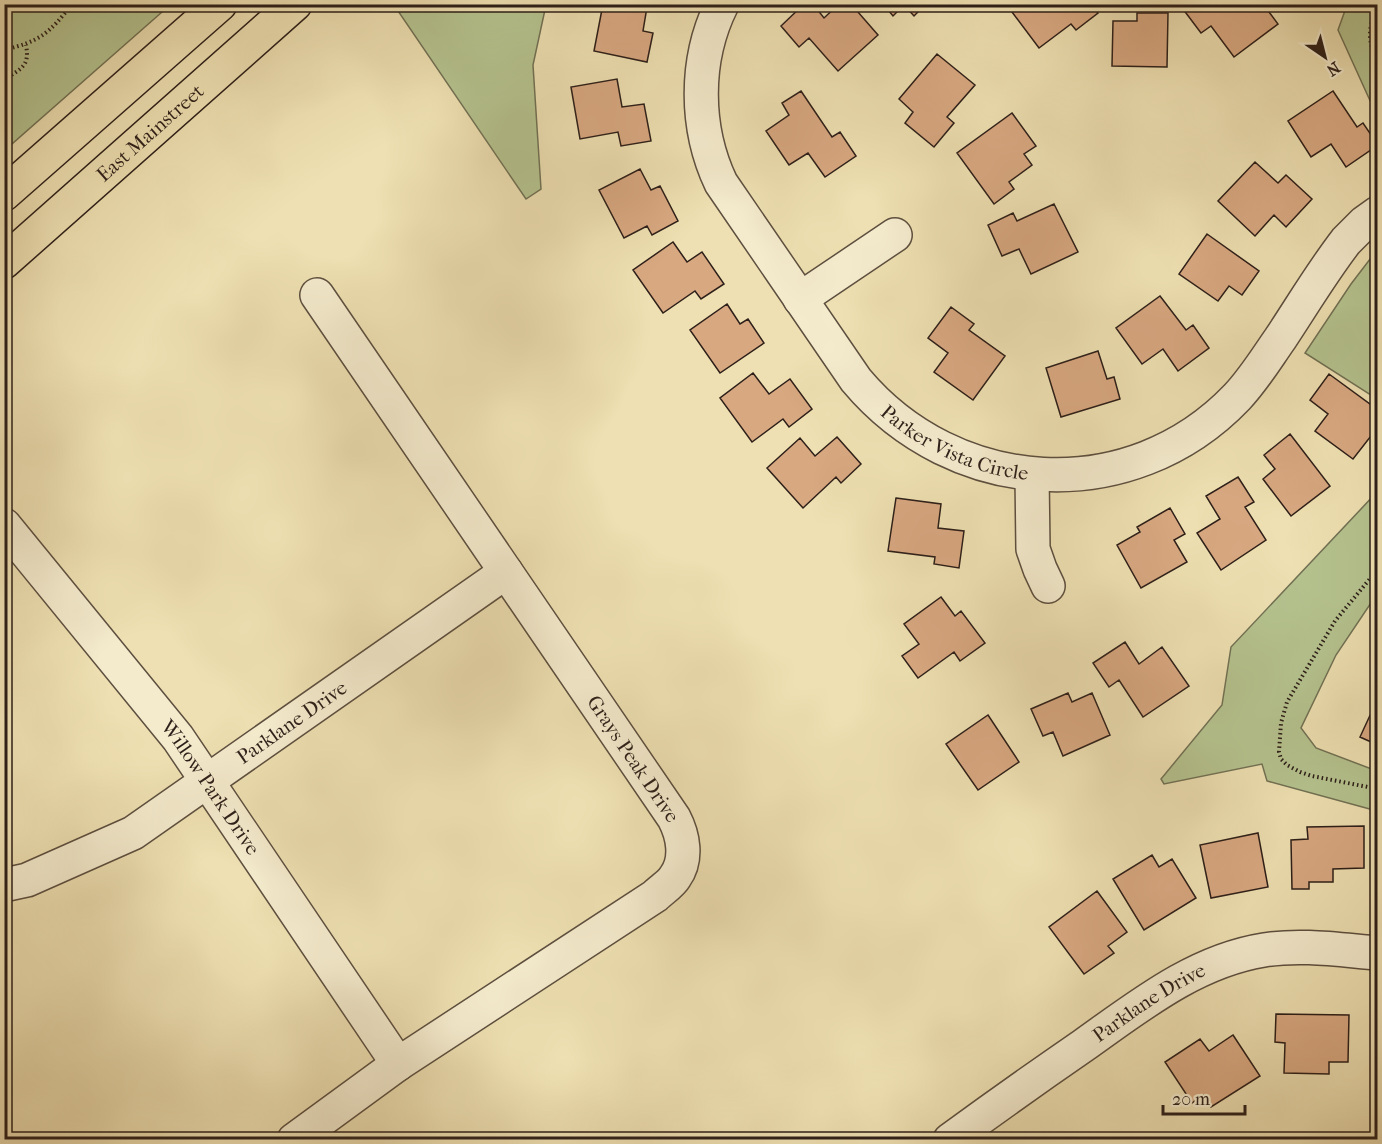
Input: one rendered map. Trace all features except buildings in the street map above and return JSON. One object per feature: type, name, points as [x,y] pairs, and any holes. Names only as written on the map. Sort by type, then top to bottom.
[{"type":"main road","points":[[4,194],[220,4]]},
{"type":"main road","name":"East Mainstreet","points":[[4,262],[295,4]]},
{"type":"street","name":"Parker Vista Circle","points":[[722,4],[712,32],[703,75],[702,122],[709,156],[729,197],[869,396],[903,426],[942,448],[1002,469],[1032,475],[1057,475],[1119,467],[1162,452],[1195,434],[1246,386],[1339,250],[1355,231],[1377,213]]},
{"type":"street","points":[[800,299],[896,235]]},
{"type":"street","name":"Grays Peak Drive","points":[[294,1140],[398,1064],[655,896],[676,876],[683,855],[682,834],[674,818],[317,295]]},
{"type":"street","points":[[1032,475],[1033,549],[1048,586]]},
{"type":"street","name":"Willow Park Drive","points":[[4,525],[178,738],[398,1064]]},
{"type":"street","name":"Parklane Drive","points":[[4,885],[27,880],[134,833],[506,572]]},
{"type":"street","name":"Parklane Drive","points":[[950,1140],[1154,996],[1204,968],[1244,954],[1284,948],[1377,953]]},
{"type":"path","points":[[4,50],[26,45],[41,38],[72,4]]},
{"type":"path","points":[[1377,10],[1370,30],[1370,41],[1377,65]]},
{"type":"path","points":[[4,80],[24,66],[28,57],[26,45]]},
{"type":"path","points":[[1377,569],[1335,621],[1287,702],[1281,723],[1279,746],[1281,759],[1300,772],[1377,789]]},
{"type":"green space","points":[[5,4],[170,4],[170,5],[5,150]]},
{"type":"green space","points":[[394,5],[546,5],[533,65],[541,189],[526,199]]},
{"type":"green space","points":[[1347,5],[1377,5],[1377,116],[1338,30]]},
{"type":"green space","points":[[1377,250],[1377,399],[1305,353],[1351,284]]},
{"type":"green space","points":[[1377,492],[1377,594],[1336,655],[1301,728],[1316,748],[1377,771],[1377,811],[1267,781],[1262,764],[1164,784],[1161,779],[1222,705],[1231,647]]}]
